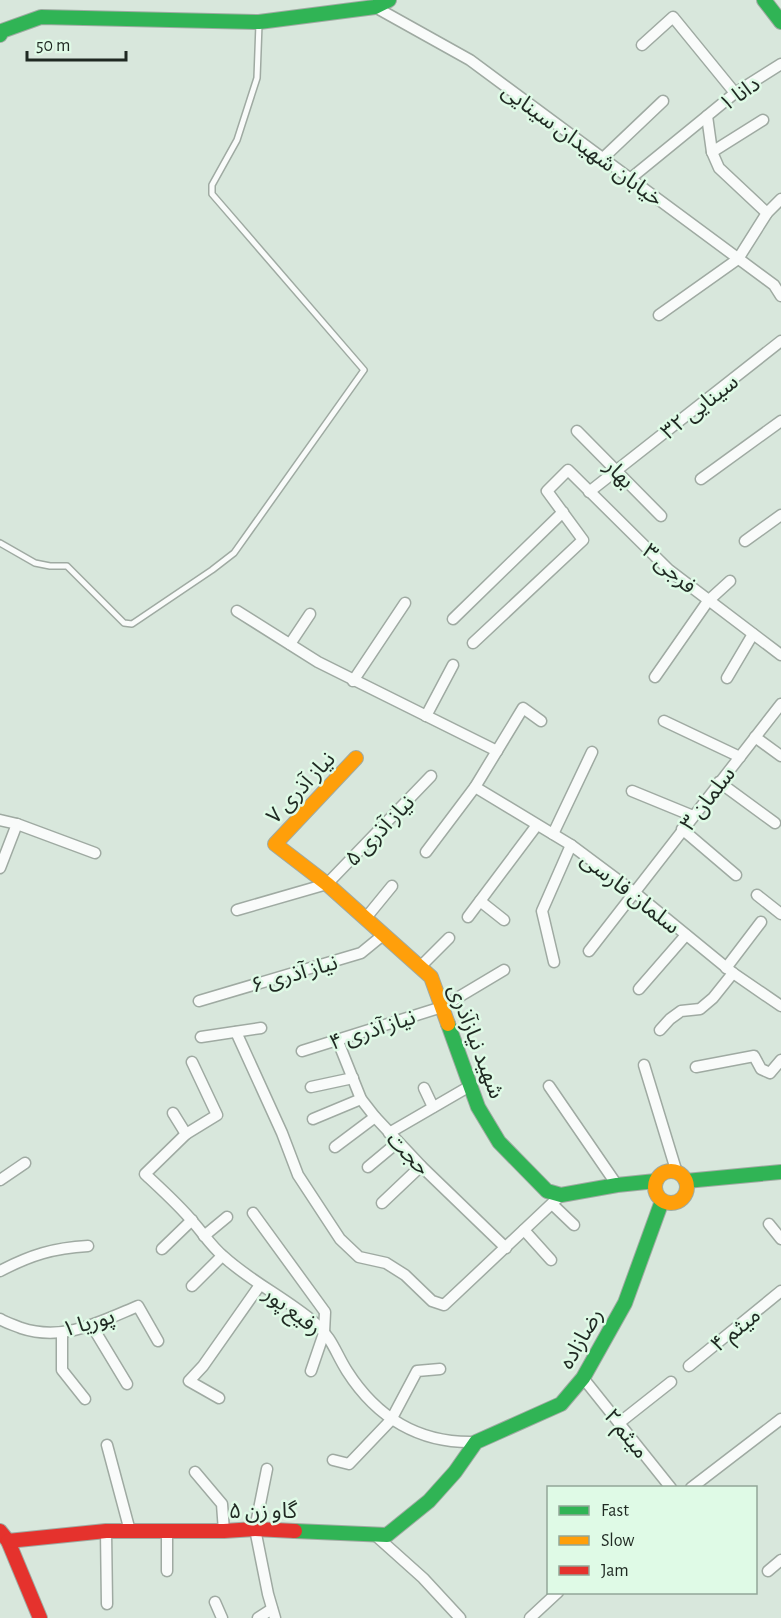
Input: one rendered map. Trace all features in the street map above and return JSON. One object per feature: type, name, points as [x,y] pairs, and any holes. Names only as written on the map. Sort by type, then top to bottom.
[{"type":"street","points":[[1,32],[41,17],[259,22],[375,7],[389,0]]},
{"type":"street","points":[[764,0],[781,22]]},
{"type":"street","name":"خیابان شهیدان سینایی","points":[[375,7],[470,60],[774,285],[781,296]]},
{"type":"street","points":[[642,45],[673,17],[735,93]]},
{"type":"street","name":"دانا ۱","points":[[766,213],[719,168],[712,152],[707,116],[735,93],[781,64]]},
{"type":"street","points":[[603,158],[663,101]]},
{"type":"street","points":[[631,178],[707,116]]},
{"type":"street","points":[[712,152],[763,120]]},
{"type":"street","points":[[659,315],[738,259],[766,213],[781,199]]},
{"type":"street","name":"سینایی ۳۲","points":[[589,492],[781,341]]},
{"type":"street","points":[[701,479],[781,421]]},
{"type":"street","name":"بهار","points":[[578,431],[661,516]]},
{"type":"street","name":"فرجی ۳","points":[[563,512],[547,490],[568,471],[669,570],[781,655]]},
{"type":"street","points":[[453,619],[563,512],[584,540],[473,643]]},
{"type":"street","points":[[745,541],[781,515]]},
{"type":"street","points":[[655,677],[708,601],[730,581]]},
{"type":"street","points":[[354,681],[405,603]]},
{"type":"street","points":[[237,611],[354,681],[497,751]]},
{"type":"street","points":[[290,644],[310,614]]},
{"type":"street","points":[[727,678],[753,634]]},
{"type":"street","points":[[426,716],[453,665]]},
{"type":"street","name":"سلمان ۳","points":[[589,951],[781,704]]},
{"type":"street","points":[[426,852],[475,787],[523,708],[542,721]]},
{"type":"street","points":[[664,721],[740,757]]},
{"type":"street","points":[[755,737],[781,756]]},
{"type":"street","points":[[553,834],[592,752]]},
{"type":"street","name":"نیاز آذری ۷","points":[[275,844],[356,758]]},
{"type":"street","name":"نیاز آذری ۵","points":[[327,884],[431,776]]},
{"type":"street","points":[[720,782],[775,823]]},
{"type":"street","name":"سلمان فارسی","points":[[475,787],[571,845],[634,892],[730,971],[781,1006]]},
{"type":"street","points":[[632,791],[693,816]]},
{"type":"street","points":[[0,820],[95,853]]},
{"type":"street","points":[[0,868],[17,824]]},
{"type":"street","points":[[468,917],[537,825]]},
{"type":"street","points":[[682,830],[736,874]]},
{"type":"street","name":"شهید نیازآذری","points":[[275,844],[327,884],[431,977],[478,1107],[499,1142],[556,1199]]},
{"type":"street","points":[[554,962],[542,911],[571,845]]},
{"type":"street","points":[[237,910],[327,884]]},
{"type":"street","points":[[365,919],[392,886]]},
{"type":"street","points":[[757,895],[781,914]]},
{"type":"street","points":[[480,901],[504,920]]},
{"type":"street","points":[[660,1030],[681,1011],[700,1009],[713,998],[761,922]]},
{"type":"street","name":"نیاز آذری ۶","points":[[199,1001],[361,953],[383,935]]},
{"type":"street","points":[[639,989],[686,935]]},
{"type":"street","points":[[420,967],[449,938]]},
{"type":"street","name":"نیاز آذری ۴","points":[[302,1051],[442,1006],[504,970]]},
{"type":"street","points":[[201,1037],[261,1028]]},
{"type":"street","points":[[236,1032],[282,1133],[298,1175],[340,1239],[359,1257],[386,1263],[405,1275],[432,1301],[444,1305],[556,1199],[617,1185],[656,1182]]},
{"type":"street","name":"حجت","points":[[337,1040],[362,1099],[375,1117],[421,1166],[506,1248]]},
{"type":"street","points":[[696,1067],[754,1056],[761,1069],[770,1073],[781,1060]]},
{"type":"street","points":[[173,1113],[186,1134],[217,1115],[192,1062]]},
{"type":"street","points":[[644,1065],[682,1177],[687,1188],[681,1200],[668,1203],[662,1201],[655,1192],[656,1182],[664,1172],[682,1177],[781,1172]]},
{"type":"street","points":[[311,1087],[353,1078]]},
{"type":"street","points":[[389,1133],[470,1086]]},
{"type":"street","points":[[549,1086],[617,1185]]},
{"type":"street","points":[[424,1088],[433,1107]]},
{"type":"street","points":[[313,1119],[362,1099]]},
{"type":"street","points":[[335,1147],[375,1117]]},
{"type":"street","name":"رفیع پور","points":[[186,1134],[145,1174],[192,1221],[222,1256],[306,1317],[331,1339],[347,1371],[369,1400],[391,1420],[420,1434],[455,1443],[476,1442]]},
{"type":"street","points":[[368,1167],[398,1142]]},
{"type":"street","points":[[0,1180],[25,1163]]},
{"type":"street","points":[[382,1203],[421,1166]]},
{"type":"street","points":[[556,1199],[574,1225]]},
{"type":"street","name":"رضازاده","points":[[476,1442],[561,1404],[583,1378],[625,1303],[662,1201]]},
{"type":"street","points":[[253,1213],[325,1312],[324,1333],[311,1371]]},
{"type":"street","points":[[204,1236],[227,1217]]},
{"type":"street","points":[[162,1250],[192,1221]]},
{"type":"street","points":[[769,1224],[781,1239]]},
{"type":"street","points":[[524,1230],[551,1260]]},
{"type":"street","points":[[0,1271],[24,1259],[60,1247],[88,1246]]},
{"type":"street","points":[[192,1286],[222,1256]]},
{"type":"street","points":[[219,1398],[189,1381],[203,1366],[260,1285]]},
{"type":"street","name":"میثم ۴","points":[[689,1366],[781,1291]]},
{"type":"street","name":"پوریا ۱","points":[[0,1319],[36,1333],[62,1333],[92,1326],[138,1306],[158,1341]]},
{"type":"street","points":[[92,1326],[127,1384]]},
{"type":"street","points":[[62,1333],[62,1370],[85,1399]]},
{"type":"street","points":[[333,1460],[349,1464],[391,1420],[417,1371],[440,1369]]},
{"type":"street","name":"میثم ۲","points":[[583,1378],[669,1486]]},
{"type":"street","points":[[619,1423],[671,1382]]},
{"type":"street","points":[[694,1486],[781,1419]]},
{"type":"street","name":"گاو زن ۵","points":[[4,1536],[130,1530],[255,1529],[387,1535],[429,1501],[455,1472],[476,1442]]},
{"type":"street","points":[[107,1445],[130,1530]]},
{"type":"street","points":[[258,1618],[274,1614],[255,1529],[267,1469]]},
{"type":"street","points":[[195,1473],[222,1504],[224,1531]]},
{"type":"street","points":[[167,1530],[167,1571]]},
{"type":"street","points":[[106,1531],[107,1604]]},
{"type":"street","points":[[375,1535],[423,1578],[460,1618]]},
{"type":"street","points":[[4,1536],[40,1618]]},
{"type":"street","points":[[768,1571],[781,1560]]},
{"type":"street","points":[[530,1618],[557,1594]]},
{"type":"street","points":[[215,1602],[222,1618]]},
{"type":"lane","points":[[0,543],[35,563],[67,566],[124,623],[132,624],[234,553],[364,370],[212,194],[212,185],[237,140],[257,78],[259,22]]},
{"type":"traffic: fast","points":[[0,35],[2,31],[41,17],[259,22],[375,7],[389,0]]},
{"type":"traffic: fast","points":[[764,0],[781,22]]},
{"type":"traffic: fast","points":[[448,1024],[478,1107],[499,1142],[547,1191],[561,1195],[656,1181]]},
{"type":"traffic: fast","points":[[686,1181],[781,1172]]},
{"type":"traffic: fast","points":[[295,1531],[387,1535],[429,1501],[455,1472],[476,1442],[561,1404],[583,1378],[625,1303],[662,1201]]},
{"type":"traffic: slow","points":[[356,758],[275,844],[327,884],[431,977],[448,1024]]},
{"type":"traffic: slow","points":[[671,1171],[682,1176],[687,1187],[682,1198],[671,1203],[660,1198],[655,1187],[660,1176],[671,1171]]},
{"type":"traffic: jam","points":[[8,1541],[106,1531],[255,1529],[295,1531]]},
{"type":"traffic: jam","points":[[0,1531],[8,1541],[40,1618]]}]
